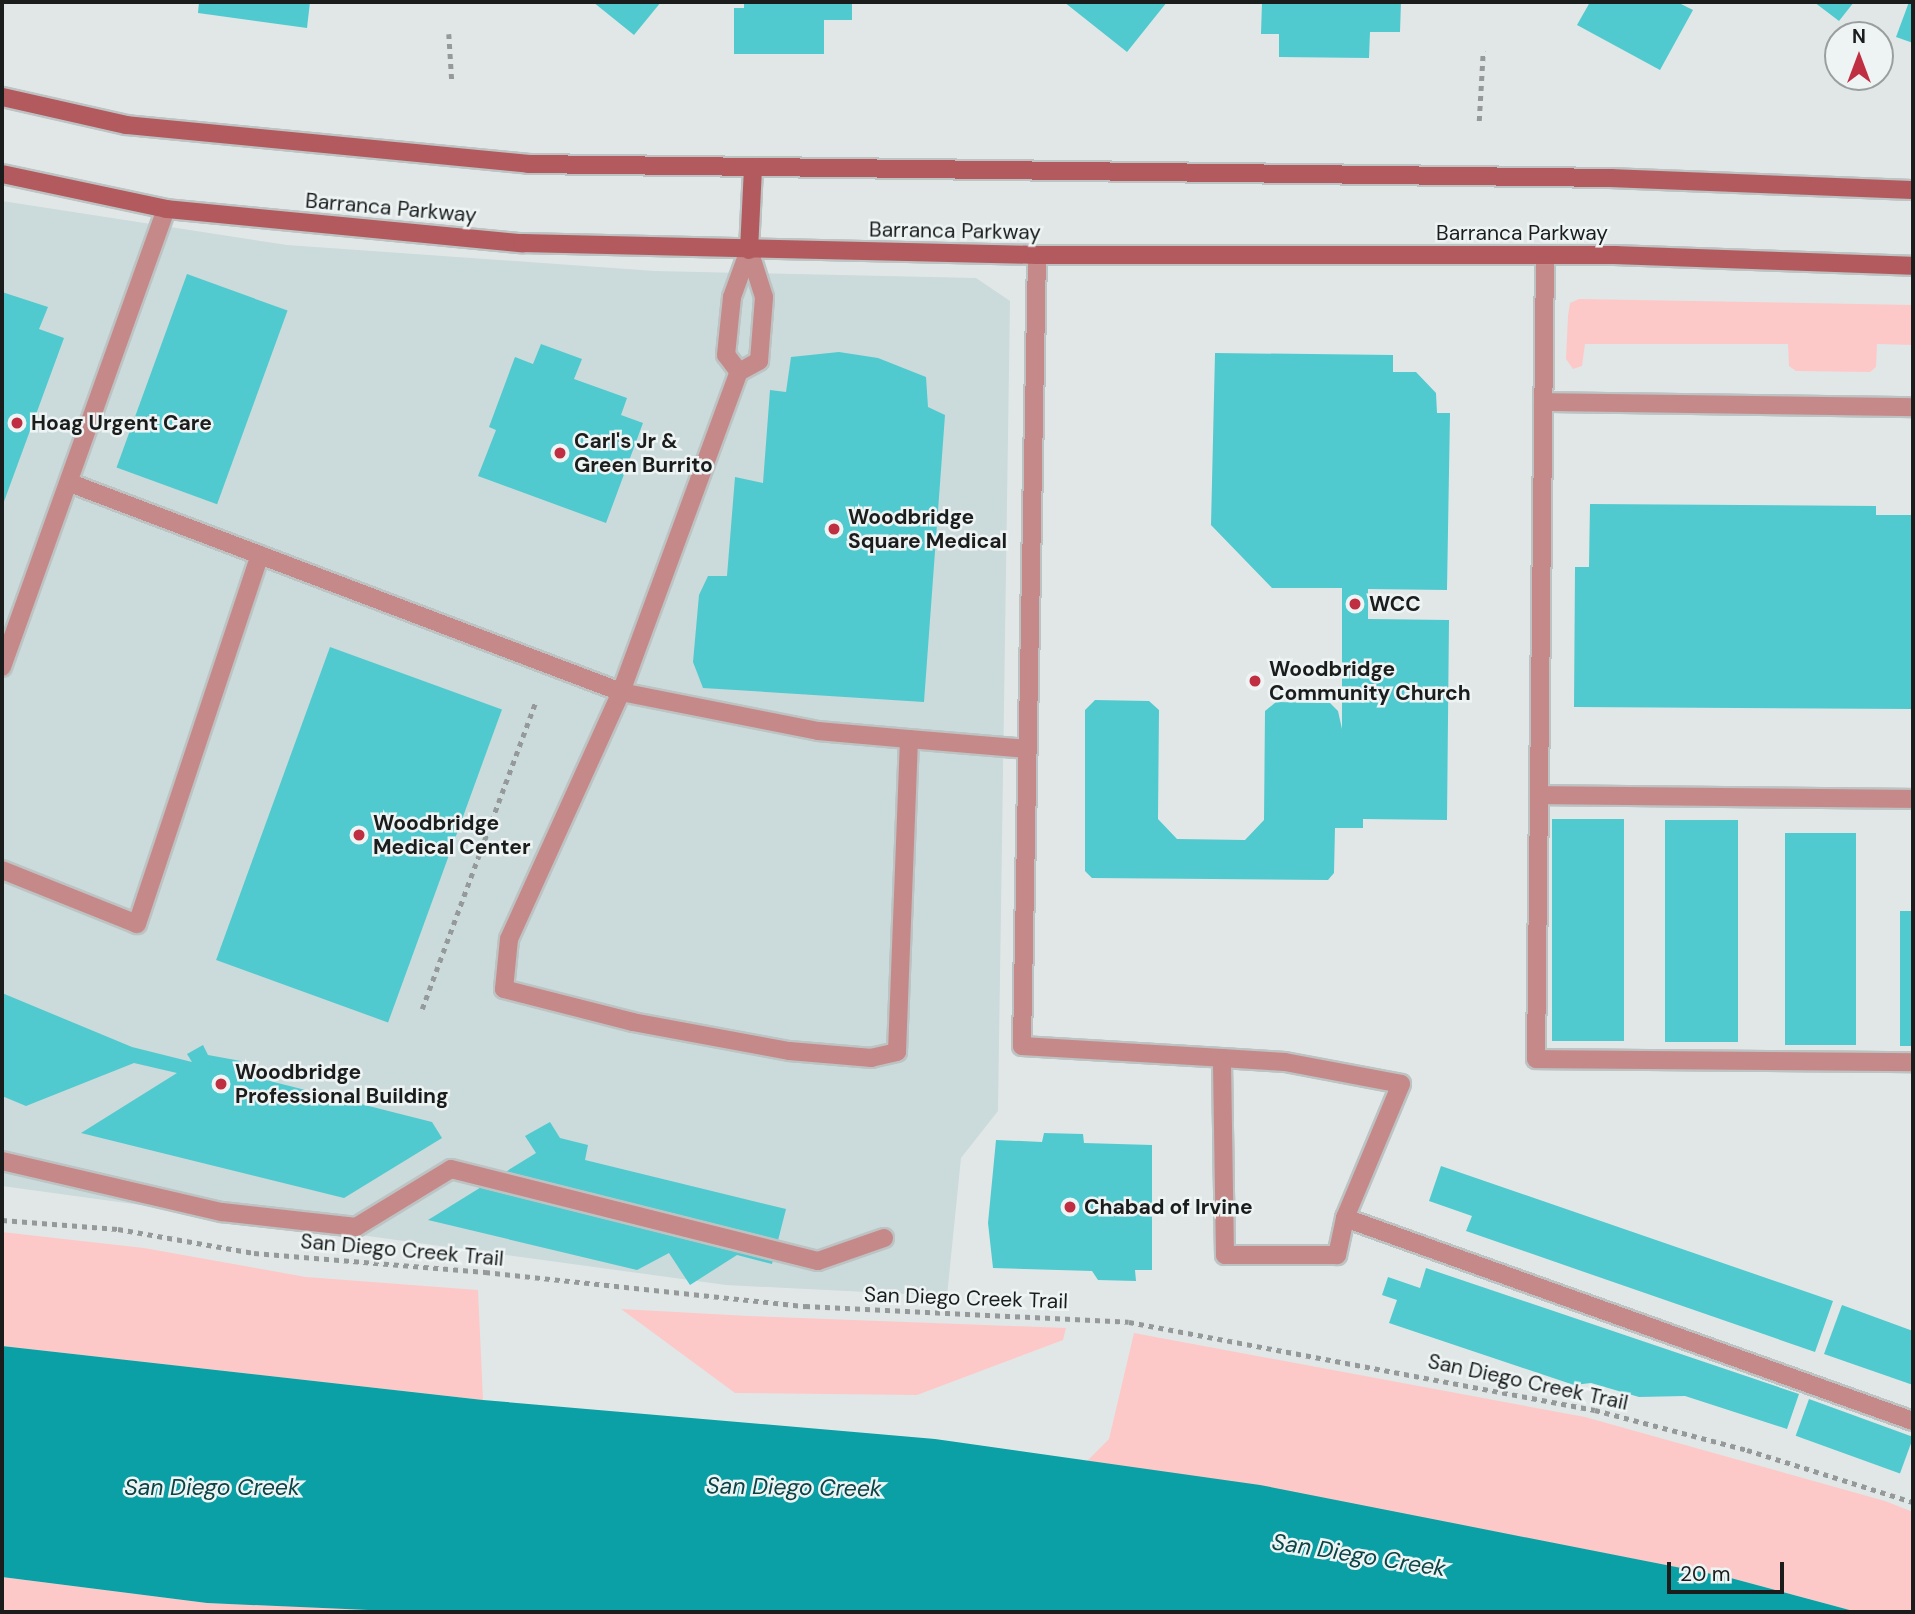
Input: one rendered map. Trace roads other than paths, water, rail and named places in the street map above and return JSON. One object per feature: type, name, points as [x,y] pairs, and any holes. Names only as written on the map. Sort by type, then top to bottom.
[{"type":"main road","points":[[2,97],[126,125],[528,164],[1598,178],[1913,190]]},
{"type":"main road","points":[[749,250],[753,167]]},
{"type":"main road","name":"Barranca Parkway","points":[[2,174],[166,209],[522,243],[1037,255],[1545,255],[1913,266]]},
{"type":"lane","points":[[2,667],[6,642],[70,483],[166,209]]},
{"type":"lane","points":[[738,372],[726,355],[732,297],[749,250]]},
{"type":"lane","points":[[749,250],[764,297],[759,361],[738,372],[621,692],[509,939],[504,989],[632,1022],[789,1051],[872,1058],[897,1052],[909,739]]},
{"type":"lane","points":[[1037,255],[1022,1046],[1222,1058],[1285,1062],[1401,1084],[1345,1218],[1337,1255],[1225,1255],[1222,1058]]},
{"type":"lane","points":[[1545,255],[1536,1059],[1913,1062]]},
{"type":"lane","points":[[1543,402],[1913,407]]},
{"type":"lane","points":[[70,483],[621,692],[818,731],[1028,750]]},
{"type":"lane","points":[[2,870],[137,924],[260,555]]},
{"type":"lane","points":[[1539,795],[1913,799]]},
{"type":"lane","points":[[2,1161],[222,1212],[356,1227],[452,1169],[818,1261],[884,1238]]},
{"type":"lane","points":[[1345,1218],[1913,1421]]},
{"type":"water","name":"San Diego Creek","points":[[2,1346],[483,1400],[935,1439],[1260,1485],[1727,1577],[1857,1612],[414,1612],[207,1603],[2,1577]]},
{"type":"place","name":"Hoag Urgent Care","points":[[17,423]]},
{"type":"place","name":"Carl's Jr & Green Burrito","points":[[560,453]]},
{"type":"place","name":"Woodbridge Square Medical","points":[[834,529]]},
{"type":"place","name":"WCC","points":[[1355,604]]},
{"type":"place","name":"Woodbridge Community Church","points":[[1255,681]]},
{"type":"place","name":"Woodbridge Medical Center","points":[[359,835]]},
{"type":"place","name":"Woodbridge Professional Building","points":[[221,1084]]},
{"type":"place","name":"Chabad of Irvine","points":[[1070,1207]]}]
